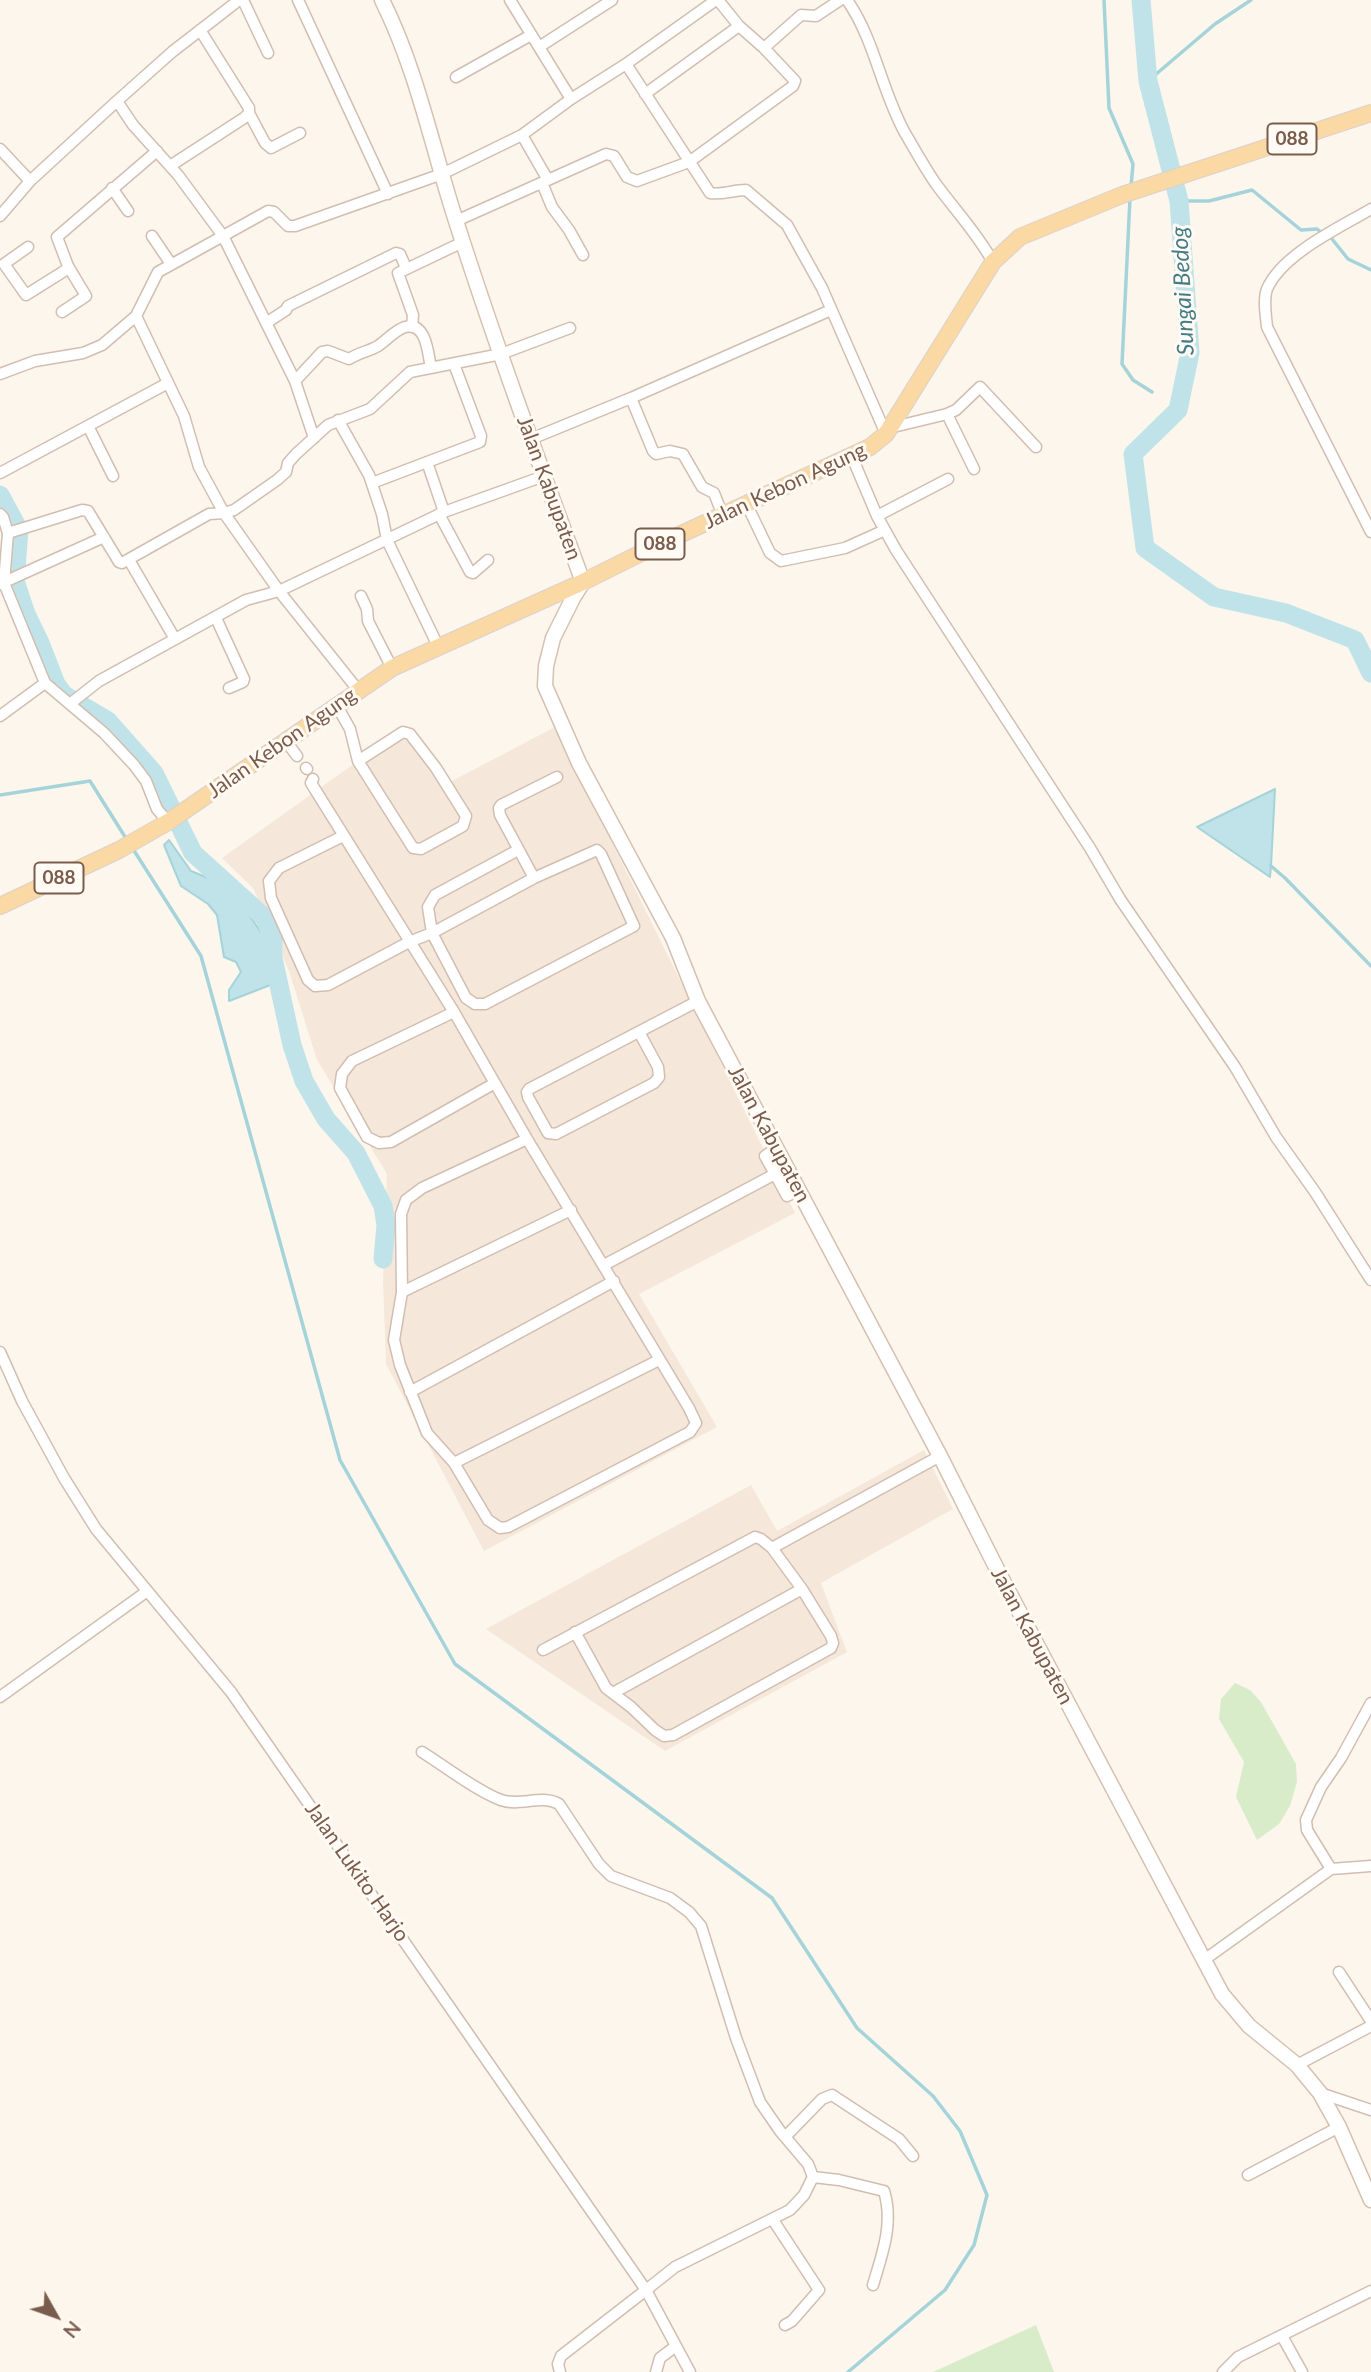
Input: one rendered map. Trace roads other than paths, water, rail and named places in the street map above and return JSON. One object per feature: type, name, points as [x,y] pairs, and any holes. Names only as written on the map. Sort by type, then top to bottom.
[{"type":"main road","name":"Jalan Kabupaten","points":[[382,0],[408,57],[456,221],[583,582],[553,638],[546,666],[545,686],[579,763],[673,938],[698,1001],[1222,1994],[1249,2026],[1297,2065],[1321,2093],[1371,2200]]},
{"type":"main road","name":"Jalan Kebon Agung","points":[[0,906],[119,850],[168,822],[392,668],[870,447],[887,431],[993,262],[1020,237],[1122,195],[1371,113]]},
{"type":"street","points":[[0,216],[30,181],[117,101],[172,52],[241,0],[268,53]]},
{"type":"street","points":[[298,0],[388,194]]},
{"type":"street","points":[[510,0],[571,99]]},
{"type":"street","points":[[539,47],[612,0]]},
{"type":"street","points":[[0,374],[35,360],[69,356],[93,349],[136,316],[155,275],[268,211],[274,212],[288,226],[295,226],[442,174],[522,135],[717,0],[794,81],[793,86],[689,162],[637,181],[627,177],[614,156],[607,154],[456,221]]},
{"type":"street","points":[[764,48],[801,15],[816,16],[840,0]]},
{"type":"street","points":[[847,0],[861,21],[904,130],[935,182],[981,240],[993,262]]},
{"type":"street","points":[[645,94],[739,26]]},
{"type":"street","points":[[200,30],[249,108],[264,142],[271,148],[300,133]]},
{"type":"street","points":[[456,77],[531,35]]},
{"type":"street","points":[[626,64],[710,193],[720,195],[733,190],[746,190],[787,225],[822,288],[887,431],[956,410],[980,387],[1036,447]]},
{"type":"street","points":[[117,101],[133,125],[170,166],[223,236],[295,380],[314,438]]},
{"type":"street","points":[[170,166],[249,113]]},
{"type":"street","points":[[522,135],[545,181],[552,207],[583,255]]},
{"type":"street","points":[[0,149],[30,181]]},
{"type":"street","points":[[62,312],[86,296],[69,268],[57,237],[156,151]]},
{"type":"street","points":[[112,188],[128,211]]},
{"type":"street","points":[[1371,209],[1296,255],[1279,271],[1266,290],[1265,310],[1267,327],[1371,532]]},
{"type":"street","points":[[152,236],[171,264]]},
{"type":"street","points":[[412,327],[413,315],[398,275],[406,268],[463,242]]},
{"type":"street","points":[[28,247],[4,264],[26,295],[69,268]]},
{"type":"street","points":[[266,323],[288,306],[396,253],[400,254],[406,268]]},
{"type":"street","points":[[531,439],[831,310]]},
{"type":"street","points":[[136,316],[184,416],[199,467],[224,513],[279,591],[358,690]]},
{"type":"street","points":[[295,380],[325,351],[349,359],[364,350],[376,347],[405,327],[420,330],[425,338],[431,368]]},
{"type":"street","points":[[11,533],[82,510],[90,513],[119,562],[129,560],[209,514],[234,510],[286,472],[288,463],[314,438],[338,420],[370,409],[410,372],[501,354],[570,328]]},
{"type":"street","points":[[372,483],[477,444],[481,440],[454,364]]},
{"type":"street","points":[[0,473],[168,383]]},
{"type":"street","points":[[631,398],[653,451],[656,454],[670,451],[683,454],[702,487],[714,493],[723,516]]},
{"type":"street","points":[[947,414],[974,469]]},
{"type":"street","points":[[338,420],[372,483],[387,540],[438,646]]},
{"type":"street","points":[[88,426],[113,476]]},
{"type":"street","points":[[852,457],[885,530],[1120,899],[1235,1067],[1271,1129],[1371,1280]]},
{"type":"street","points":[[426,462],[442,513],[470,572],[473,573],[488,560]]},
{"type":"street","points":[[71,703],[99,681],[246,600],[279,591],[442,513],[544,476]]},
{"type":"street","points":[[877,516],[948,479]]},
{"type":"street","points":[[747,505],[770,553],[781,561],[845,548],[885,530]]},
{"type":"street","points":[[0,514],[11,533],[2,583],[45,683],[104,733],[142,774],[157,809],[168,822]]},
{"type":"street","points":[[2,583],[104,537]]},
{"type":"street","points":[[129,560],[175,639]]},
{"type":"street","points":[[361,596],[367,609],[368,621],[392,668]]},
{"type":"street","points":[[216,618],[244,678],[243,682],[229,688]]},
{"type":"street","points":[[0,716],[45,683]]},
{"type":"street","points":[[337,706],[350,729],[358,761],[413,848],[421,849],[463,826],[466,816],[436,768],[410,734],[403,732],[358,761]]},
{"type":"street","points":[[286,741],[297,756]]},
{"type":"street","points":[[308,772],[311,783],[454,1012],[696,1423],[694,1428],[508,1527],[500,1528],[488,1520],[454,1463],[427,1433],[410,1392],[394,1340],[402,1292],[401,1214],[406,1200],[422,1188],[527,1139]]},
{"type":"street","points":[[534,878],[500,815],[499,808],[557,776]]},
{"type":"street","points":[[343,836],[279,868],[269,881],[271,898],[308,980],[315,986],[328,985],[409,942],[432,933],[534,878],[597,850],[601,854],[634,926],[485,1004],[475,1004],[466,998],[432,933],[428,907],[435,895],[519,849]]},
{"type":"street","points":[[639,1032],[658,1067],[659,1077],[654,1083],[556,1135],[548,1133],[528,1097],[529,1089],[698,1001]]},
{"type":"street","points":[[454,1012],[352,1061],[342,1074],[340,1088],[367,1137],[379,1143],[391,1142],[495,1083]]},
{"type":"street","points":[[776,1148],[765,1156],[787,1196],[799,1190]]},
{"type":"street","points":[[604,1265],[775,1174]]},
{"type":"street","points":[[402,1292],[571,1210]]},
{"type":"street","points":[[410,1392],[614,1281]]},
{"type":"street","name":"Jalan Lukito Harjo","points":[[0,1352],[22,1401],[64,1478],[96,1529],[231,1692],[646,2290],[690,2372]]},
{"type":"street","points":[[454,1463],[659,1360]]},
{"type":"street","points":[[772,1548],[940,1456]]},
{"type":"street","points":[[543,1650],[575,1632],[755,1537],[772,1548],[802,1589],[833,1643],[824,1654],[673,1735],[664,1736],[606,1688],[575,1632]]},
{"type":"street","points":[[612,1693],[802,1589]]},
{"type":"street","points":[[0,1697],[146,1592]]},
{"type":"street","points":[[1331,1868],[1307,1830],[1306,1820],[1321,1787],[1341,1758],[1371,1703]]},
{"type":"street","points":[[422,1752],[499,1800],[549,1800],[559,1804],[599,1864],[611,1877],[670,1898],[696,1919],[701,1926],[736,2038],[760,2102],[808,2164],[813,2177]]},
{"type":"street","points":[[1204,1960],[1331,1868],[1370,1866],[1371,1852]]},
{"type":"street","points":[[1297,2065],[1371,2023],[1339,1972]]},
{"type":"street","points":[[1321,2093],[1371,2110]]},
{"type":"street","points":[[786,2136],[822,2099],[832,2095],[893,2134],[913,2156]]},
{"type":"street","points":[[1248,2175],[1339,2127]]},
{"type":"street","points":[[560,2372],[558,2364],[561,2356],[646,2290],[686,2261],[790,2210],[798,2203],[813,2177]]},
{"type":"street","points":[[813,2177],[839,2180],[884,2192],[889,2223],[873,2285]]},
{"type":"street","points":[[772,2220],[819,2290],[785,2325]]},
{"type":"street","points":[[1223,2372],[1238,2357],[1371,2291]]},
{"type":"street","points":[[1282,2336],[1301,2372]]},
{"type":"street","points":[[656,2372],[660,2358],[676,2346]]},
{"type":"water","points":[[1275,789],[1271,866],[1270,877],[1197,827]]},
{"type":"water","points":[[169,840],[191,871],[213,880],[247,912],[267,941],[273,984],[229,1001],[229,990],[241,972],[236,962],[224,957],[217,915],[208,904],[181,886],[164,845]]},
{"type":"waterway","points":[[1104,0],[1109,108],[1133,164],[1131,187]]},
{"type":"waterway","name":"Sungai Bedog","points":[[1141,0],[1148,81],[1179,201],[1190,353],[1178,410],[1133,454],[1145,548],[1214,597],[1286,613],[1355,640],[1371,673]]},
{"type":"waterway","points":[[1148,81],[1215,24],[1251,0]]},
{"type":"waterway","points":[[1179,201],[1209,201],[1252,190],[1301,230],[1317,229],[1322,233]]},
{"type":"waterway","points":[[1130,198],[1122,364],[1133,380],[1152,392]]},
{"type":"waterway","points":[[1332,239],[1348,259],[1371,270]]},
{"type":"waterway","points":[[0,495],[19,530],[15,581],[56,684],[64,695],[108,721],[154,773],[193,853],[265,918],[273,939],[273,958],[292,1045],[304,1081],[326,1119],[356,1153],[383,1206],[386,1225],[383,1259]]},
{"type":"waterway","points":[[0,795],[90,781],[127,840]]},
{"type":"waterway","points":[[133,849],[201,956],[340,1460],[455,1664],[772,1898],[857,2028],[933,2096],[960,2131],[987,2195],[974,2245],[945,2290],[848,2372]]},
{"type":"waterway","points":[[1271,866],[1371,966]]}]
